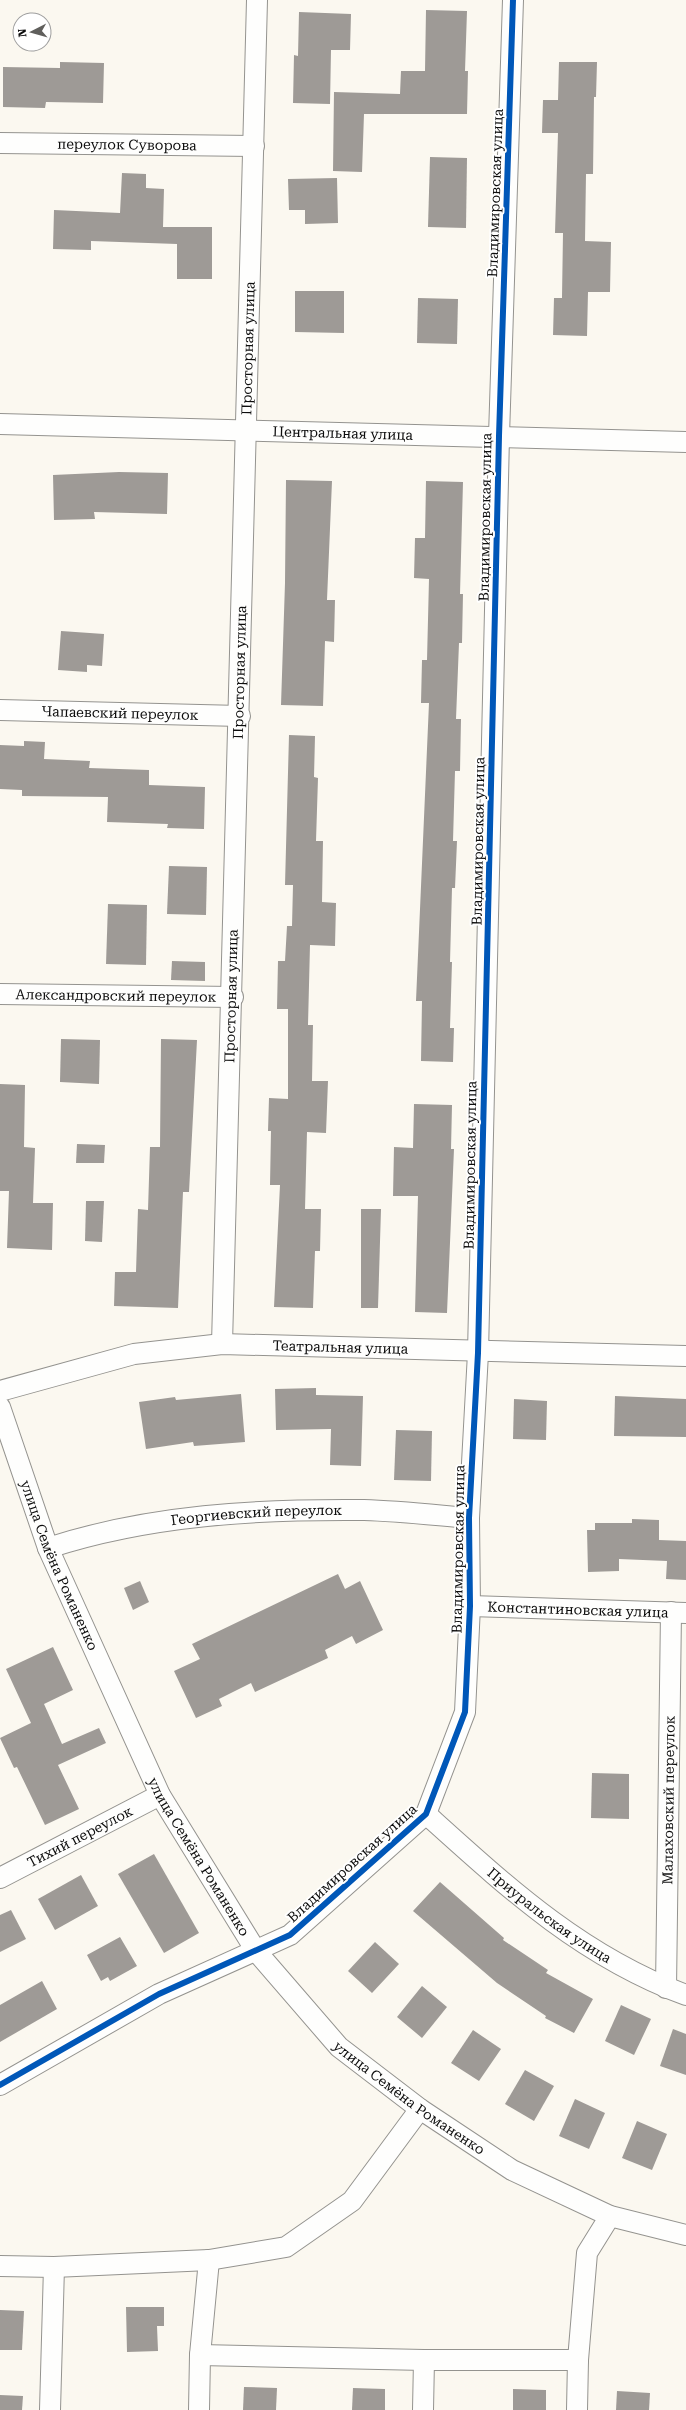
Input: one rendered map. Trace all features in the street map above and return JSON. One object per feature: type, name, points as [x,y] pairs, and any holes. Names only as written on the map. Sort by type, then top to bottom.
[{"type":"street","name":"Просторная улица","points":[[222,1344],[233,997],[257,0]]},
{"type":"street","name":"Владимировская улица","points":[[0,2085],[159,1994],[290,1935],[426,1814],[464,1712],[470,1606],[469,1518],[478,1352],[499,436],[513,0]]},
{"type":"street","name":"переулок Суворова","points":[[0,143],[254,146]]},
{"type":"street","name":"Центральная улица","points":[[0,424],[686,442]]},
{"type":"street","name":"Чапаевский переулок","points":[[0,710],[240,716]]},
{"type":"street","name":"Александровский переулок","points":[[0,994],[233,997]]},
{"type":"street","name":"Театральная улица","points":[[0,1391],[134,1354],[222,1344],[478,1352],[686,1356]]},
{"type":"street","name":"улица Семёна Романенко","points":[[0,1407],[48,1548],[160,1795],[256,1951],[339,2046],[420,2108],[512,2170],[610,2216],[686,2235]]},
{"type":"street","name":"Георгиевский переулок","points":[[48,1548],[84,1536],[149,1522],[265,1511],[365,1510],[469,1518]]},
{"type":"street","name":"Константиновская улица","points":[[470,1606],[678,1612]]},
{"type":"street","name":"Малаховский переулок","points":[[666,1988],[678,1612]]},
{"type":"street","name":"Тихий переулок","points":[[0,1878],[160,1795]]},
{"type":"street","name":"Приуральская улица","points":[[426,1814],[548,1920],[611,1961],[666,1988],[686,1995]]},
{"type":"street","points":[[0,2266],[54,2267],[209,2260],[286,2247],[352,2200],[420,2108]]},
{"type":"street","points":[[577,2410],[578,2360],[587,2253],[610,2216]]},
{"type":"street","points":[[199,2410],[200,2355],[209,2260]]},
{"type":"street","points":[[50,2410],[54,2267]]},
{"type":"street","points":[[200,2355],[424,2360],[578,2360]]},
{"type":"street","points":[[422,2410],[424,2360]]},
{"type":"building","points":[[426,10],[467,11],[465,71],[468,71],[467,114],[364,114],[362,172],[333,171],[334,92],[400,94],[401,71],[425,71]]},
{"type":"building","points":[[299,12],[351,14],[350,50],[331,50],[330,104],[293,103],[294,55],[298,56]]},
{"type":"building","points":[[60,62],[104,63],[103,103],[46,102],[45,108],[3,107],[3,67],[60,68]]},
{"type":"building","points":[[559,62],[597,62],[596,97],[594,97],[593,174],[586,174],[585,241],[611,242],[610,292],[588,292],[587,336],[553,335],[554,298],[562,298],[563,233],[555,233],[558,133],[542,133],[543,100],[558,100]]},
{"type":"building","points":[[430,157],[467,158],[466,228],[428,227]]},
{"type":"building","points":[[122,173],[146,174],[146,188],[164,189],[163,227],[212,227],[212,279],[177,279],[177,244],[91,241],[91,250],[53,249],[54,210],[120,213]]},
{"type":"building","points":[[337,178],[338,223],[305,224],[305,210],[289,210],[288,179]]},
{"type":"building","points":[[295,291],[344,291],[344,333],[295,332]]},
{"type":"building","points":[[418,298],[458,299],[457,344],[417,343]]},
{"type":"building","points":[[119,472],[168,473],[167,514],[94,512],[95,519],[54,520],[53,475]]},
{"type":"building","points":[[286,480],[332,481],[327,600],[335,600],[334,642],[325,641],[323,706],[281,705],[285,583]]},
{"type":"building","points":[[426,481],[463,482],[460,594],[463,594],[462,643],[459,643],[456,719],[461,719],[460,771],[455,771],[453,841],[457,841],[455,888],[452,888],[450,962],[452,962],[450,1028],[454,1028],[453,1062],[421,1061],[422,1001],[416,1001],[429,703],[421,703],[422,660],[427,660],[429,579],[414,578],[415,538],[425,538]]},
{"type":"building","points":[[61,631],[104,634],[102,666],[87,665],[87,672],[58,670]]},
{"type":"building","points":[[289,735],[315,736],[314,777],[318,778],[316,841],[323,841],[322,902],[336,903],[335,946],[310,945],[308,1025],[313,1025],[312,1081],[328,1081],[326,1133],[307,1132],[305,1209],[321,1209],[320,1251],[315,1251],[313,1308],[274,1307],[280,1185],[270,1185],[271,1131],[268,1131],[269,1098],[288,1099],[288,1009],[277,1009],[278,961],[285,961],[287,926],[292,926],[293,885],[285,885]]},
{"type":"building","points":[[24,741],[45,742],[44,759],[90,761],[89,768],[149,770],[149,785],[205,787],[204,829],[167,828],[168,824],[107,822],[108,797],[22,796],[22,790],[0,789],[0,745],[24,746]]},
{"type":"building","points":[[169,866],[207,867],[206,915],[167,914]]},
{"type":"building","points":[[108,904],[147,905],[146,965],[106,964]]},
{"type":"building","points":[[172,961],[205,962],[205,981],[171,980]]},
{"type":"building","points":[[61,1039],[100,1040],[99,1084],[60,1082]]},
{"type":"building","points":[[161,1039],[197,1040],[189,1192],[183,1192],[178,1308],[114,1306],[115,1272],[136,1272],[138,1209],[148,1210],[150,1147],[160,1147]]},
{"type":"building","points":[[0,1084],[25,1085],[24,1147],[35,1148],[33,1203],[53,1203],[52,1250],[7,1248],[9,1191],[0,1191]]},
{"type":"building","points":[[414,1104],[452,1105],[451,1149],[454,1149],[447,1313],[415,1312],[418,1196],[393,1196],[394,1147],[413,1148]]},
{"type":"building","points":[[77,1144],[105,1145],[104,1163],[76,1163]]},
{"type":"building","points":[[86,1201],[104,1201],[102,1242],[85,1241]]},
{"type":"building","points":[[361,1209],[381,1209],[378,1308],[361,1308]]},
{"type":"building","points":[[316,1388],[316,1395],[363,1396],[361,1466],[330,1465],[331,1429],[276,1430],[275,1389]]},
{"type":"building","points":[[241,1394],[245,1442],[194,1446],[193,1442],[146,1449],[139,1402],[175,1397],[176,1400]]},
{"type":"building","points":[[615,1396],[686,1399],[686,1437],[614,1436]]},
{"type":"building","points":[[514,1399],[547,1401],[546,1440],[513,1439]]},
{"type":"building","points":[[396,1430],[432,1431],[431,1481],[394,1480]]},
{"type":"building","points":[[632,1519],[659,1520],[659,1540],[686,1541],[686,1580],[666,1579],[667,1561],[619,1559],[619,1571],[588,1572],[587,1530],[595,1530],[595,1523],[632,1523]]},
{"type":"building","points":[[338,1574],[345,1589],[360,1581],[383,1630],[356,1644],[352,1636],[325,1650],[328,1658],[255,1692],[251,1683],[219,1699],[222,1706],[196,1718],[174,1671],[200,1659],[192,1644]]},
{"type":"building","points":[[140,1581],[149,1602],[133,1610],[124,1588]]},
{"type":"building","points":[[53,1647],[73,1690],[44,1704],[62,1744],[99,1728],[106,1743],[58,1765],[79,1809],[45,1825],[17,1767],[14,1768],[0,1738],[31,1723],[6,1669]]},
{"type":"building","points":[[592,1773],[629,1774],[629,1819],[591,1818]]},
{"type":"building","points":[[154,1854],[199,1933],[164,1953],[118,1874]]},
{"type":"building","points":[[81,1875],[98,1906],[55,1930],[38,1899]]},
{"type":"building","points":[[440,1882],[504,1938],[503,1940],[548,1970],[546,1973],[593,1999],[574,2033],[545,2018],[546,2016],[497,1983],[413,1911]]},
{"type":"building","points":[[11,1910],[26,1939],[0,1952],[0,1915]]},
{"type":"building","points":[[120,1937],[137,1966],[110,1981],[108,1977],[101,1981],[87,1955]]},
{"type":"building","points":[[375,1942],[399,1964],[372,1993],[348,1971]]},
{"type":"building","points":[[42,1981],[57,2009],[0,2042],[0,2005]]},
{"type":"building","points":[[422,1986],[447,2007],[422,2038],[397,2017]]},
{"type":"building","points":[[621,2005],[651,2019],[634,2055],[605,2041]]},
{"type":"building","points":[[673,2029],[686,2034],[686,2075],[660,2066]]},
{"type":"building","points":[[473,2030],[501,2049],[479,2081],[451,2063]]},
{"type":"building","points":[[525,2070],[554,2086],[534,2121],[505,2104]]},
{"type":"building","points":[[575,2099],[605,2113],[589,2149],[559,2136]]},
{"type":"building","points":[[637,2121],[667,2134],[652,2170],[622,2158]]},
{"type":"building","points":[[126,2307],[164,2307],[164,2326],[157,2326],[158,2351],[127,2352]]},
{"type":"building","points":[[0,2310],[24,2311],[22,2350],[0,2350]]},
{"type":"building","points":[[244,2387],[277,2388],[276,2410],[243,2410]]},
{"type":"building","points":[[353,2388],[385,2389],[385,2410],[352,2410]]},
{"type":"building","points":[[513,2389],[546,2390],[546,2410],[513,2410]]},
{"type":"building","points":[[617,2391],[650,2393],[649,2410],[616,2410]]},
{"type":"building","points":[[0,2395],[23,2396],[22,2410],[0,2410]]},
{"type":"cycle path","points":[[0,2085],[159,1994],[290,1935],[426,1814],[465,1712],[470,1606],[469,1518],[478,1353],[499,436],[513,0]]}]
